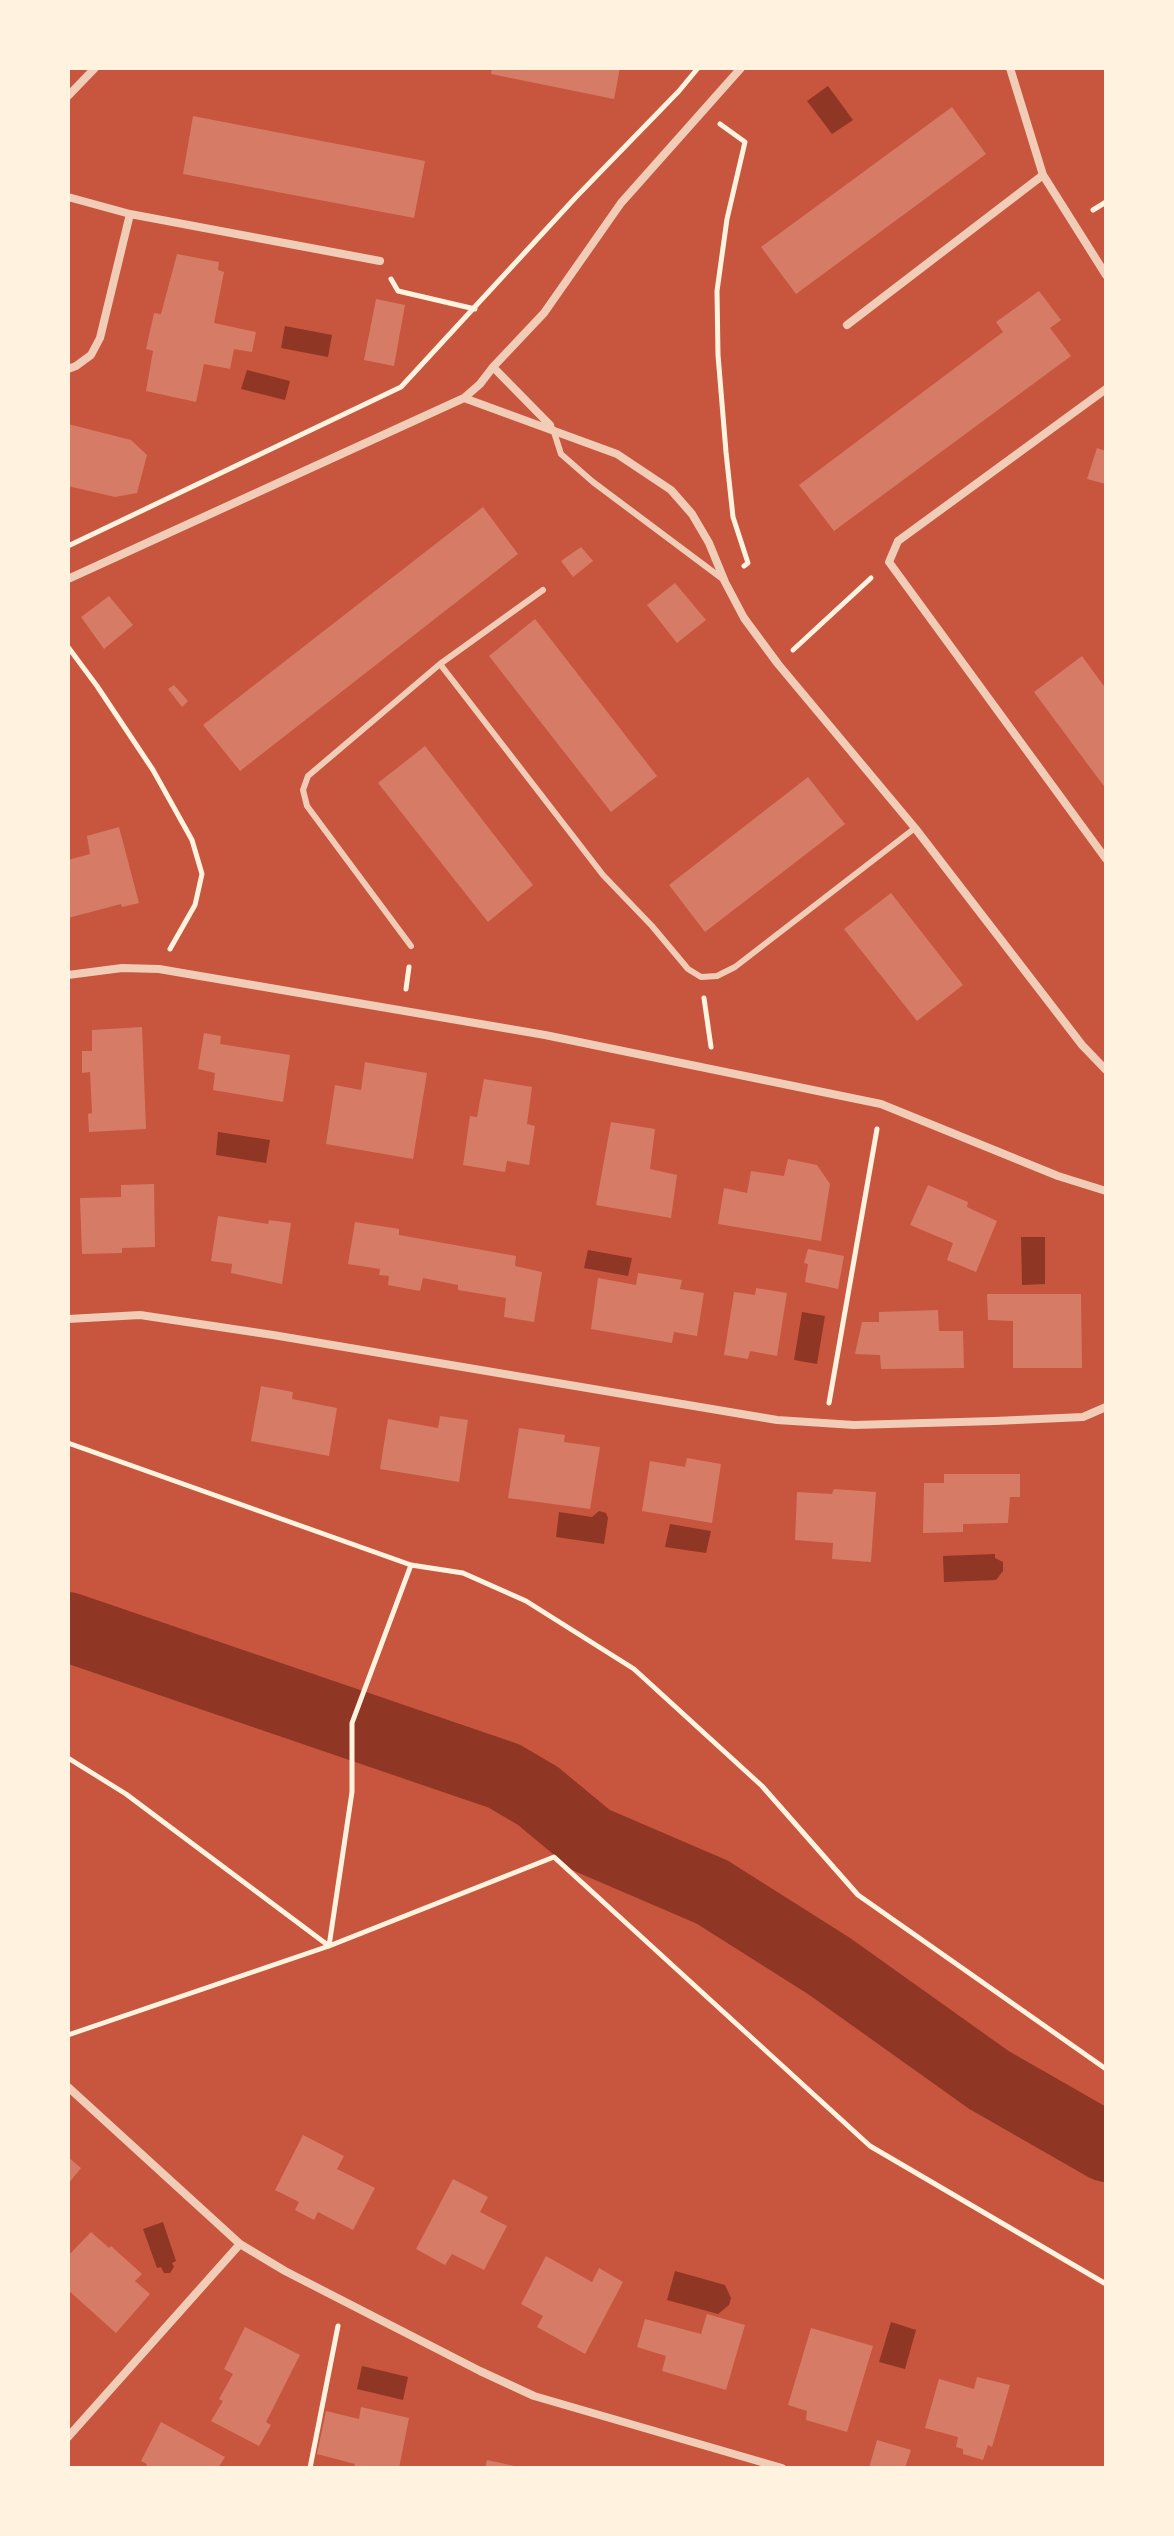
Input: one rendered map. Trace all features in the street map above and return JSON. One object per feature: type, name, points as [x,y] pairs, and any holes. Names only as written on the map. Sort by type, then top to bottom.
[{"type":"street","points":[[68,96],[95,68]]},
{"type":"street","points":[[68,579],[464,398],[544,313],[621,203],[741,68]]},
{"type":"street","points":[[1010,68],[1043,175],[1106,275]]},
{"type":"street","points":[[847,325],[1043,175]]},
{"type":"street","points":[[68,197],[130,214],[380,261]]},
{"type":"street","points":[[68,369],[91,355],[100,338],[130,214]]},
{"type":"street","points":[[493,367],[553,429]]},
{"type":"street","points":[[1106,389],[898,541],[889,562],[1106,859]]},
{"type":"street","points":[[464,398],[617,454],[671,490],[692,514],[744,618],[778,664],[915,828],[1082,1045],[1106,1070]]},
{"type":"street","points":[[68,975],[122,968],[159,969],[545,1035],[881,1104],[1058,1176],[1106,1191]]},
{"type":"street","points":[[68,1319],[140,1315],[777,1420],[854,1425],[1083,1417],[1106,1407]]},
{"type":"street","points":[[68,2087],[240,2244],[285,2271],[534,2396],[782,2468]]},
{"type":"street","points":[[68,2437],[240,2244]]},
{"type":"lane","points":[[553,429],[561,454],[725,582]]},
{"type":"lane","points":[[411,946],[307,806],[303,790],[308,776],[440,664],[543,590]]},
{"type":"lane","points":[[440,664],[603,875],[688,969],[701,977],[717,976],[735,967],[915,828]]},
{"type":"path","points":[[68,546],[401,387],[698,68]]},
{"type":"path","points":[[704,112],[745,142],[727,219],[717,291],[718,355],[733,517],[748,563],[725,582]]},
{"type":"path","points":[[380,261],[398,291],[475,309]]},
{"type":"path","points":[[778,664],[889,562]]},
{"type":"path","points":[[68,647],[153,770],[192,840],[199,863],[202,874],[195,905],[159,969]]},
{"type":"path","points":[[404,1012],[411,946]]},
{"type":"path","points":[[701,977],[714,1070]]},
{"type":"path","points":[[826,1422],[881,1104]]},
{"type":"path","points":[[68,1443],[411,1565],[463,1573],[526,1601],[634,1669],[762,1786],[858,1895],[1106,2069]]},
{"type":"path","points":[[329,1946],[352,1792],[352,1723],[411,1565]]},
{"type":"path","points":[[68,1758],[126,1794],[329,1946]]},
{"type":"path","points":[[68,2035],[329,1946],[554,1857],[870,2146],[1106,2284]]},
{"type":"path","points":[[310,2468],[343,2301]]},
{"type":"shaded area","points":[[828,86],[853,120],[832,134],[807,101]]},
{"type":"shaded area","points":[[285,326],[332,335],[328,357],[281,348]]},
{"type":"shaded area","points":[[247,370],[290,381],[285,400],[241,389]]},
{"type":"shaded area","points":[[218,1132],[270,1140],[266,1163],[216,1155]]},
{"type":"shaded area","points":[[1021,1237],[1045,1237],[1045,1284],[1022,1285]]},
{"type":"shaded area","points":[[588,1250],[632,1258],[628,1276],[584,1268]]},
{"type":"shaded area","points":[[802,1312],[825,1316],[817,1364],[794,1360]]},
{"type":"shaded area","points":[[599,1511],[606,1513],[608,1518],[604,1544],[556,1537],[559,1512],[592,1517]]},
{"type":"shaded area","points":[[670,1524],[711,1531],[706,1553],[665,1547]]},
{"type":"shaded area","points":[[995,1554],[995,1558],[1003,1562],[1003,1571],[996,1580],[944,1582],[943,1556]]},
{"type":"shaded area","points":[[163,2222],[176,2261],[172,2263],[174,2267],[170,2273],[157,2268],[143,2229]]},
{"type":"shaded area","points":[[675,2271],[725,2285],[731,2298],[729,2305],[718,2314],[667,2300]]},
{"type":"shaded area","points":[[891,2322],[916,2330],[905,2369],[879,2362]]},
{"type":"shaded area","points":[[362,2366],[408,2377],[403,2400],[357,2389]]},
{"type":"building","points":[[492,68],[620,68],[614,99],[491,74]]},
{"type":"building","points":[[952,107],[986,154],[796,294],[761,247]]},
{"type":"building","points":[[193,116],[425,161],[414,218],[183,174]]},
{"type":"building","points":[[177,254],[219,262],[218,270],[224,272],[214,323],[256,332],[252,352],[234,349],[230,369],[204,364],[196,402],[146,391],[153,351],[146,349],[154,313],[161,314]]},
{"type":"building","points":[[1039,291],[1061,320],[1050,328],[1071,356],[834,531],[799,485],[1003,332],[996,322]]},
{"type":"building","points":[[376,299],[405,305],[394,366],[364,360]]},
{"type":"building","points":[[68,424],[131,440],[147,455],[137,493],[115,497],[68,486]]},
{"type":"building","points":[[1097,448],[1106,451],[1106,484],[1087,479]]},
{"type":"building","points":[[483,507],[518,554],[240,771],[203,725]]},
{"type":"building","points":[[581,547],[593,561],[573,577],[561,561]]},
{"type":"building","points":[[675,583],[706,620],[677,643],[647,605]]},
{"type":"building","points":[[109,596],[133,625],[104,649],[81,617]]},
{"type":"building","points":[[535,619],[657,776],[611,812],[489,656]]},
{"type":"building","points":[[1082,656],[1106,689],[1106,789],[1034,692]]},
{"type":"building","points":[[174,685],[188,701],[182,707],[168,689]]},
{"type":"building","points":[[425,746],[533,885],[488,922],[378,783]]},
{"type":"building","points":[[808,777],[845,824],[705,932],[669,885]]},
{"type":"building","points":[[119,827],[139,903],[122,907],[121,904],[68,918],[68,860],[90,854],[87,836]]},
{"type":"building","points":[[891,893],[963,985],[917,1021],[844,929]]},
{"type":"building","points":[[142,1027],[146,1129],[89,1132],[88,1114],[92,1113],[90,1072],[82,1073],[82,1051],[92,1051],[92,1030]]},
{"type":"building","points":[[204,1033],[221,1036],[220,1044],[290,1055],[283,1102],[213,1090],[215,1073],[198,1069]]},
{"type":"building","points":[[365,1062],[427,1073],[413,1159],[326,1144],[335,1085],[361,1090]]},
{"type":"building","points":[[484,1079],[532,1087],[527,1124],[535,1126],[529,1165],[507,1161],[505,1172],[463,1165],[470,1116],[477,1117]]},
{"type":"building","points":[[611,1122],[655,1129],[650,1169],[677,1175],[671,1218],[596,1205]]},
{"type":"building","points":[[788,1159],[817,1165],[830,1184],[821,1241],[718,1224],[724,1188],[747,1193],[751,1171],[784,1176]]},
{"type":"building","points":[[154,1184],[155,1247],[122,1248],[122,1253],[82,1254],[80,1198],[121,1197],[121,1185]]},
{"type":"building","points":[[928,1185],[968,1202],[967,1207],[997,1221],[976,1272],[947,1260],[953,1243],[910,1225]]},
{"type":"building","points":[[218,1216],[268,1224],[269,1220],[291,1223],[282,1284],[231,1273],[232,1264],[211,1261]]},
{"type":"building","points":[[355,1222],[399,1229],[399,1235],[516,1256],[515,1266],[542,1272],[534,1322],[504,1317],[506,1298],[458,1290],[458,1285],[423,1278],[420,1291],[388,1285],[389,1276],[379,1275],[380,1269],[348,1264]]},
{"type":"building","points":[[808,1249],[844,1256],[838,1289],[805,1282],[808,1264],[804,1263]]},
{"type":"building","points":[[638,1273],[682,1280],[680,1289],[704,1293],[697,1336],[674,1332],[672,1343],[591,1329],[598,1278],[636,1285]]},
{"type":"building","points":[[756,1288],[787,1293],[777,1356],[750,1351],[748,1359],[724,1355],[734,1292],[755,1295]]},
{"type":"building","points":[[987,1294],[1081,1294],[1082,1368],[1013,1368],[1013,1321],[988,1320]]},
{"type":"building","points":[[938,1310],[939,1331],[963,1331],[964,1368],[881,1369],[880,1355],[855,1354],[862,1322],[879,1322],[879,1312]]},
{"type":"building","points":[[261,1386],[293,1392],[292,1399],[337,1408],[329,1456],[251,1441]]},
{"type":"building","points":[[440,1416],[468,1420],[459,1482],[380,1469],[388,1419],[438,1428]]},
{"type":"building","points":[[519,1428],[565,1435],[564,1442],[600,1447],[590,1509],[508,1498]]},
{"type":"building","points":[[687,1458],[721,1464],[712,1523],[642,1511],[650,1461],[685,1467]]},
{"type":"building","points":[[944,1474],[1020,1474],[1020,1497],[1010,1497],[1008,1523],[963,1524],[963,1532],[923,1533],[924,1483],[944,1483]]},
{"type":"building","points":[[834,1489],[876,1492],[871,1562],[832,1559],[833,1543],[795,1540],[797,1492],[832,1494]]},
{"type":"building","points":[[303,2135],[344,2156],[337,2169],[375,2188],[353,2230],[318,2212],[314,2220],[295,2210],[299,2202],[275,2190]]},
{"type":"building","points":[[68,2157],[81,2168],[68,2184]]},
{"type":"building","points":[[453,2179],[488,2197],[480,2212],[507,2226],[484,2270],[452,2254],[445,2265],[416,2249]]},
{"type":"building","points":[[91,2232],[142,2274],[135,2281],[150,2294],[116,2333],[68,2290],[68,2256]]},
{"type":"building","points":[[546,2256],[592,2282],[599,2268],[623,2282],[585,2354],[537,2327],[543,2316],[521,2304]]},
{"type":"building","points":[[707,2314],[745,2325],[726,2390],[662,2371],[666,2356],[637,2347],[645,2319],[701,2334]]},
{"type":"building","points":[[245,2327],[300,2355],[266,2422],[271,2425],[259,2446],[211,2421],[233,2374],[224,2369]]},
{"type":"building","points":[[811,2328],[873,2346],[847,2432],[806,2420],[807,2411],[788,2405]]},
{"type":"building","points":[[977,2377],[1010,2385],[992,2447],[988,2445],[983,2460],[963,2454],[963,2449],[956,2447],[958,2437],[925,2428],[939,2379],[974,2389]]},
{"type":"building","points":[[361,2407],[409,2418],[399,2468],[354,2468],[355,2464],[317,2454],[326,2411],[359,2419]]},
{"type":"building","points":[[161,2422],[225,2457],[218,2468],[145,2468],[147,2464],[141,2461]]},
{"type":"building","points":[[877,2440],[911,2450],[905,2468],[869,2468]]},
{"type":"building","points":[[487,2460],[519,2467],[519,2468],[485,2468]]},
{"type":"waterway","points":[[68,1627],[504,1776],[538,1796],[591,1840],[712,1892],[829,1966],[989,2080],[1106,2147]]}]
